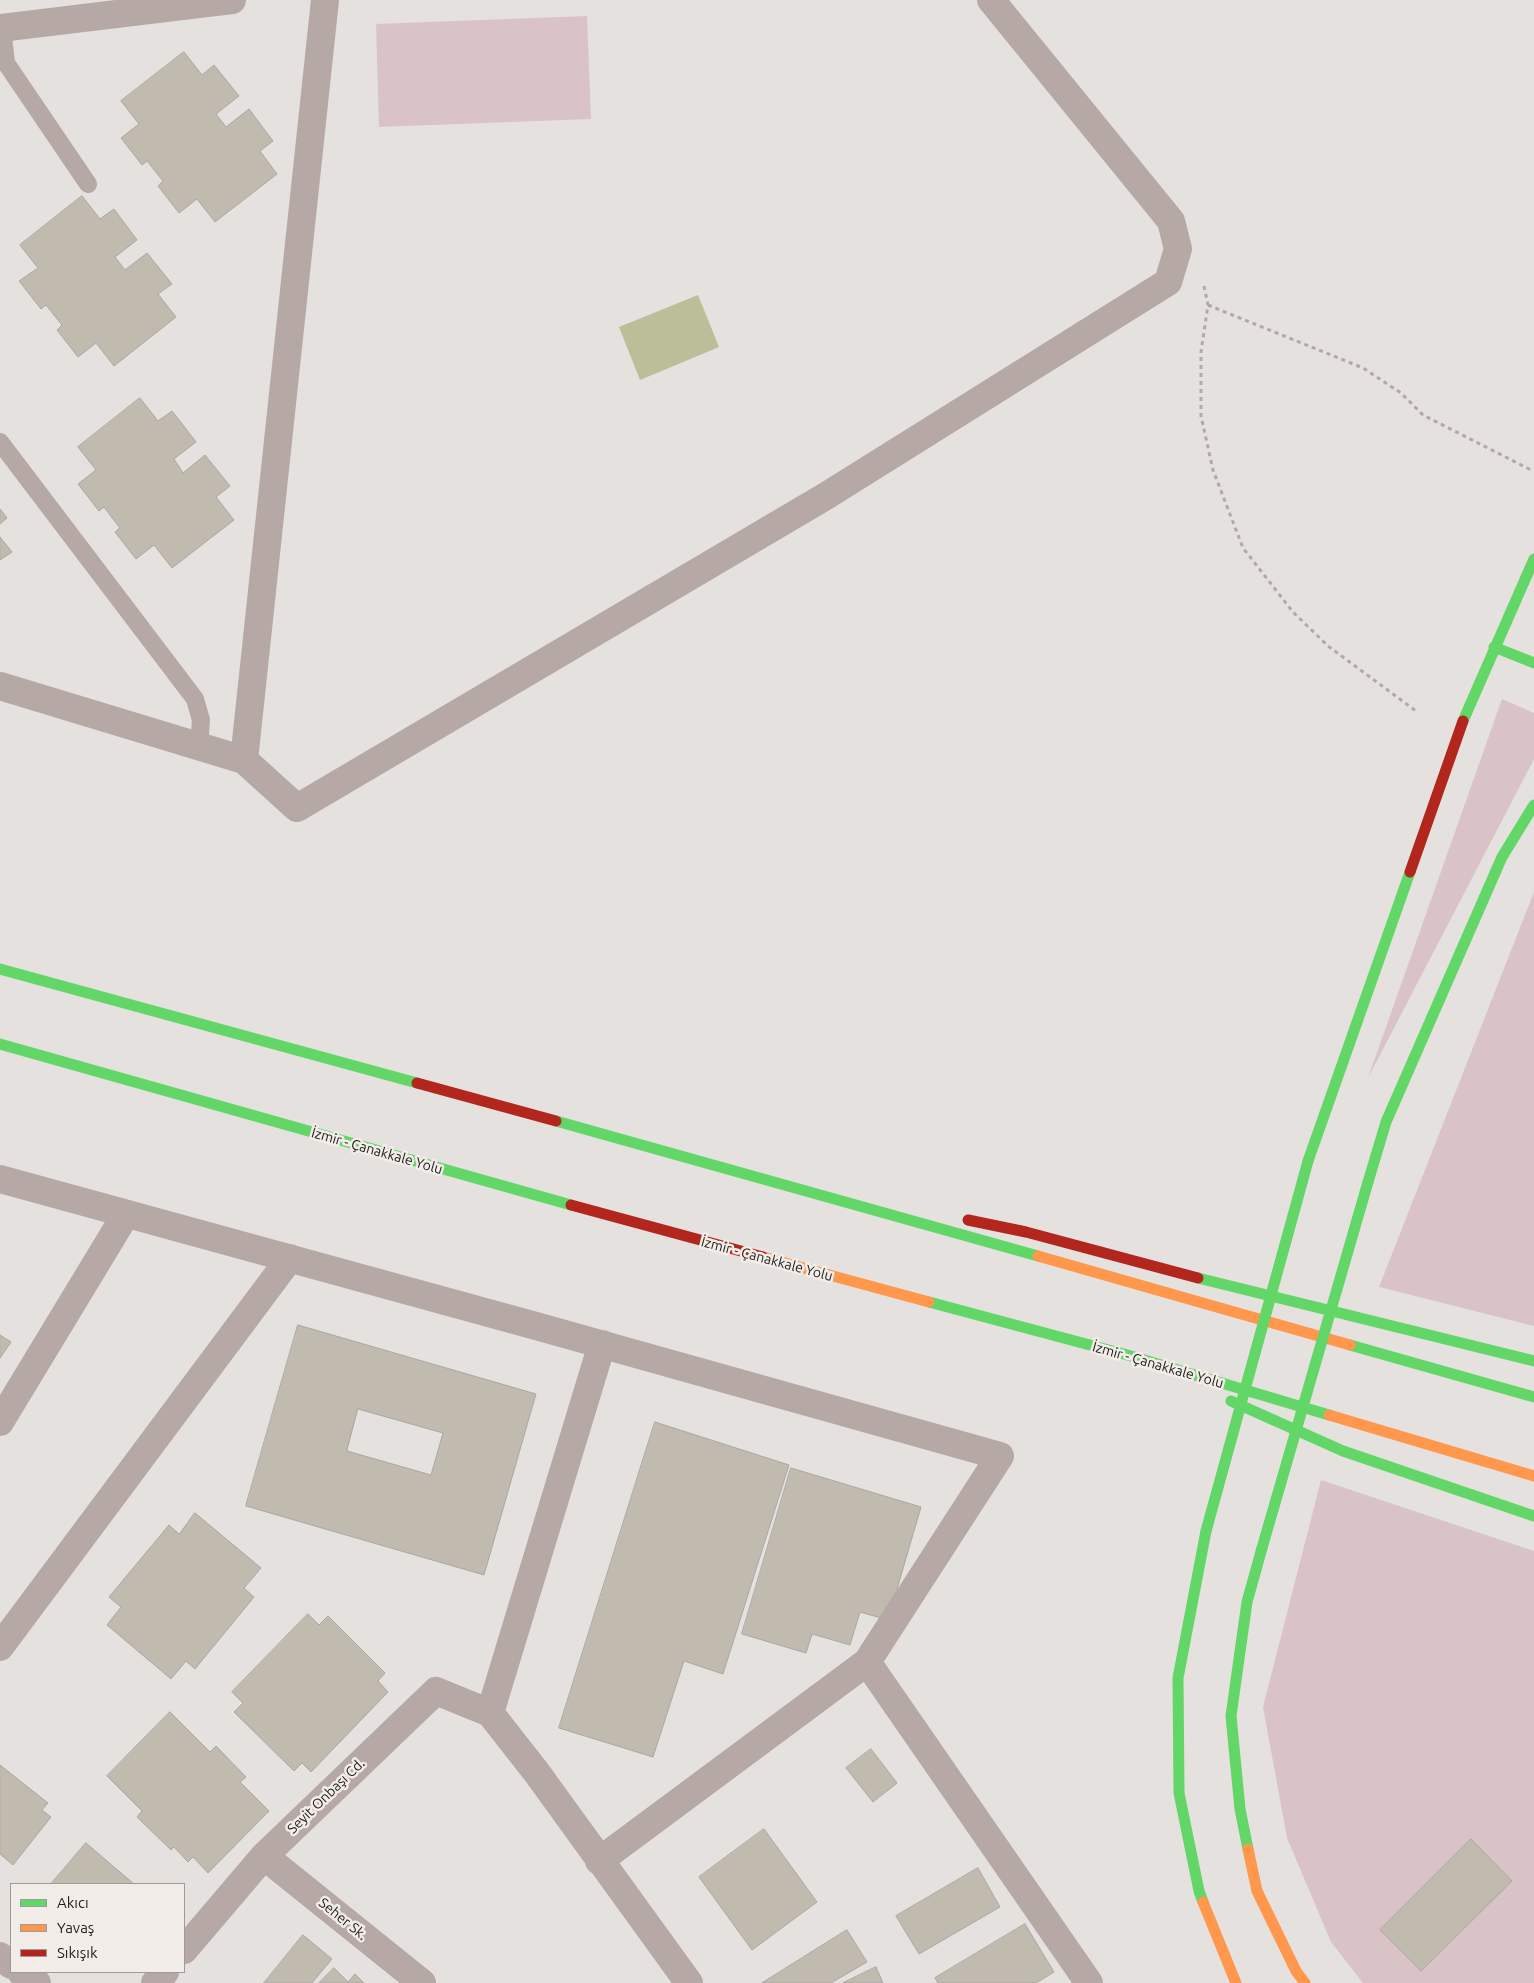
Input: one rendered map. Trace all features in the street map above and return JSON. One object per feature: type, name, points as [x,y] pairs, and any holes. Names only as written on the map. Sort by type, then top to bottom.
[{"type":"highway","points":[[1236,1983],[1199,1891],[1179,1793],[1178,1678],[1206,1531],[1308,1161],[1468,707],[1534,559]]},
{"type":"highway","points":[[1494,646],[1534,663]]},
{"type":"highway","points":[[1305,1983],[1296,1971],[1258,1891],[1240,1809],[1231,1716],[1247,1602],[1386,1122],[1502,857],[1534,805]]},
{"type":"highway","points":[[0,969],[739,1171],[1534,1397]]},
{"type":"highway","name":"İzmir - Çanakkale Yolu","points":[[0,1044],[583,1208],[1131,1356],[1534,1476]]},
{"type":"highway","points":[[739,1171],[902,1206]]},
{"type":"highway","points":[[959,1218],[1026,1232],[1204,1279],[1534,1361]]},
{"type":"highway","points":[[1131,1356],[1343,1451],[1534,1516]]},
{"type":"street","points":[[1,28],[232,0]]},
{"type":"street","points":[[244,760],[325,0]]},
{"type":"street","points":[[0,686],[244,760],[297,808],[826,496],[1168,282],[1178,249],[1171,221],[991,0]]},
{"type":"street","points":[[0,1179],[602,1344],[1000,1456],[867,1662],[599,1861]]},
{"type":"street","points":[[0,1422],[126,1214]]},
{"type":"street","points":[[0,1647],[290,1258]]},
{"type":"street","points":[[602,1344],[490,1713],[537,1773],[654,1937],[690,1983]]},
{"type":"street","points":[[867,1662],[1088,1983]]},
{"type":"street","name":"Seyit Onbaşı Cd.","points":[[185,1949],[264,1856],[436,1691],[490,1713]]},
{"type":"street","name":"Seher Sk.","points":[[264,1856],[422,1983]]},
{"type":"street","points":[[22,1973],[37,1983]]},
{"type":"street","points":[[155,1983],[164,1973]]},
{"type":"lane","points":[[1,28],[6,63],[88,184]]},
{"type":"lane","points":[[0,442],[195,699],[201,720],[199,746]]},
{"type":"path","points":[[1178,249],[1201,274],[1208,305],[1201,352],[1201,416],[1214,470],[1243,548],[1293,612],[1328,646],[1416,711]]},
{"type":"path","points":[[1208,305],[1363,368],[1401,393],[1423,415],[1533,471]]},
{"type":"shaded area","points":[[587,16],[591,119],[379,127],[376,24]]},
{"type":"shaded area","points":[[698,295],[719,347],[640,380],[619,327]]},
{"type":"shaded area","points":[[1502,699],[1534,713],[1534,759],[1368,1078]]},
{"type":"shaded area","points":[[1534,892],[1534,1326],[1379,1287]]},
{"type":"shaded area","points":[[1321,1480],[1534,1551],[1534,1983],[1363,1983],[1331,1942],[1287,1838],[1263,1707]]},
{"type":"building","points":[[184,52],[202,75],[214,65],[239,96],[216,114],[226,127],[249,109],[273,141],[260,151],[277,174],[215,222],[197,199],[179,213],[158,186],[163,181],[147,161],[142,165],[121,138],[139,124],[121,101]]},
{"type":"building","points":[[82,196],[100,219],[114,209],[137,240],[115,257],[125,270],[147,253],[172,284],[158,294],[176,317],[114,366],[96,343],[78,357],[57,330],[62,325],[46,305],[41,309],[19,281],[38,268],[20,245]]},
{"type":"building","points":[[140,398],[158,421],[172,411],[196,442],[174,459],[183,473],[205,455],[230,486],[216,497],[234,520],[172,568],[154,545],[136,559],[115,532],[120,528],[104,507],[99,511],[78,484],[96,470],[78,447]]},
{"type":"building","points":[[0,509],[7,518],[0,524]]},
{"type":"building","points":[[0,537],[12,552],[0,560]]},
{"type":"building","points":[[298,1325],[536,1394],[484,1575],[246,1506]],"holes":[[[358,1409],[443,1433],[431,1475],[347,1451]]]},
{"type":"building","points":[[0,1335],[11,1342],[0,1358]]},
{"type":"building","points":[[655,1422],[789,1465],[723,1674],[684,1661],[653,1757],[559,1728]]},
{"type":"building","points":[[791,1468],[921,1507],[888,1620],[860,1612],[850,1645],[812,1634],[806,1653],[742,1634]]},
{"type":"building","points":[[195,1513],[261,1568],[244,1588],[254,1597],[195,1669],[186,1661],[171,1679],[107,1625],[121,1607],[109,1597],[169,1525],[179,1534]]},
{"type":"building","points":[[308,1614],[319,1625],[328,1616],[385,1673],[378,1681],[388,1692],[311,1772],[302,1763],[294,1771],[234,1712],[243,1703],[232,1692]]},
{"type":"building","points":[[170,1712],[210,1752],[216,1746],[246,1777],[240,1782],[269,1811],[208,1873],[193,1857],[188,1862],[174,1847],[171,1850],[137,1817],[142,1811],[107,1776]]},
{"type":"building","points":[[871,1749],[897,1783],[873,1802],[846,1768]]},
{"type":"building","points":[[0,1765],[48,1803],[42,1810],[51,1817],[13,1865],[0,1854]]},
{"type":"building","points":[[764,1829],[817,1902],[752,1950],[699,1877]]},
{"type":"building","points":[[1471,1839],[1512,1881],[1421,1971],[1380,1930]]},
{"type":"building","points":[[86,1843],[133,1883],[52,1883]]},
{"type":"building","points":[[978,1868],[1000,1907],[919,1954],[896,1916]]},
{"type":"building","points":[[1025,1924],[1054,1972],[1036,1983],[938,1983],[935,1978]]},
{"type":"building","points":[[847,1930],[867,1962],[831,1983],[762,1983]]},
{"type":"building","points":[[303,1935],[332,1959],[312,1983],[264,1983]]},
{"type":"building","points":[[876,1967],[883,1983],[843,1983]]},
{"type":"building","points":[[334,1968],[348,1982],[355,1974],[364,1983],[319,1983]]},
{"type":"traffic: fast","points":[[1463,721],[1534,559]]},
{"type":"traffic: fast","points":[[1494,647],[1534,663]]},
{"type":"traffic: fast","points":[[1368,1182],[1386,1122],[1502,857],[1534,805]]},
{"type":"traffic: fast","points":[[1308,1161],[1410,872]]},
{"type":"traffic: fast","points":[[0,969],[417,1083]]},
{"type":"traffic: fast","points":[[0,1044],[571,1205]]},
{"type":"traffic: fast","points":[[556,1121],[1038,1256]]},
{"type":"traffic: fast","points":[[1206,1531],[1308,1161]]},
{"type":"traffic: fast","points":[[1262,1548],[1368,1182]]},
{"type":"traffic: fast","points":[[1198,1278],[1534,1361]]},
{"type":"traffic: fast","points":[[929,1302],[1131,1356],[1329,1415]]},
{"type":"traffic: fast","points":[[1350,1345],[1534,1397]]},
{"type":"traffic: fast","points":[[1231,1401],[1343,1451],[1534,1516]]},
{"type":"traffic: fast","points":[[1203,1902],[1199,1891],[1179,1793],[1178,1678],[1206,1531]]},
{"type":"traffic: fast","points":[[1248,1849],[1240,1809],[1231,1716],[1247,1602],[1262,1548]]},
{"type":"traffic: slow","points":[[1038,1256],[1350,1345]]},
{"type":"traffic: slow","points":[[763,1257],[929,1302]]},
{"type":"traffic: slow","points":[[1329,1415],[1534,1476]]},
{"type":"traffic: slow","points":[[1248,1849],[1257,1891],[1296,1971],[1305,1983]]},
{"type":"traffic: slow","points":[[1203,1902],[1236,1983]]},
{"type":"traffic: jam","points":[[1410,872],[1463,721]]},
{"type":"traffic: jam","points":[[417,1083],[556,1121]]},
{"type":"traffic: jam","points":[[571,1205],[763,1257]]},
{"type":"traffic: jam","points":[[968,1220],[1026,1232],[1198,1278]]}]
